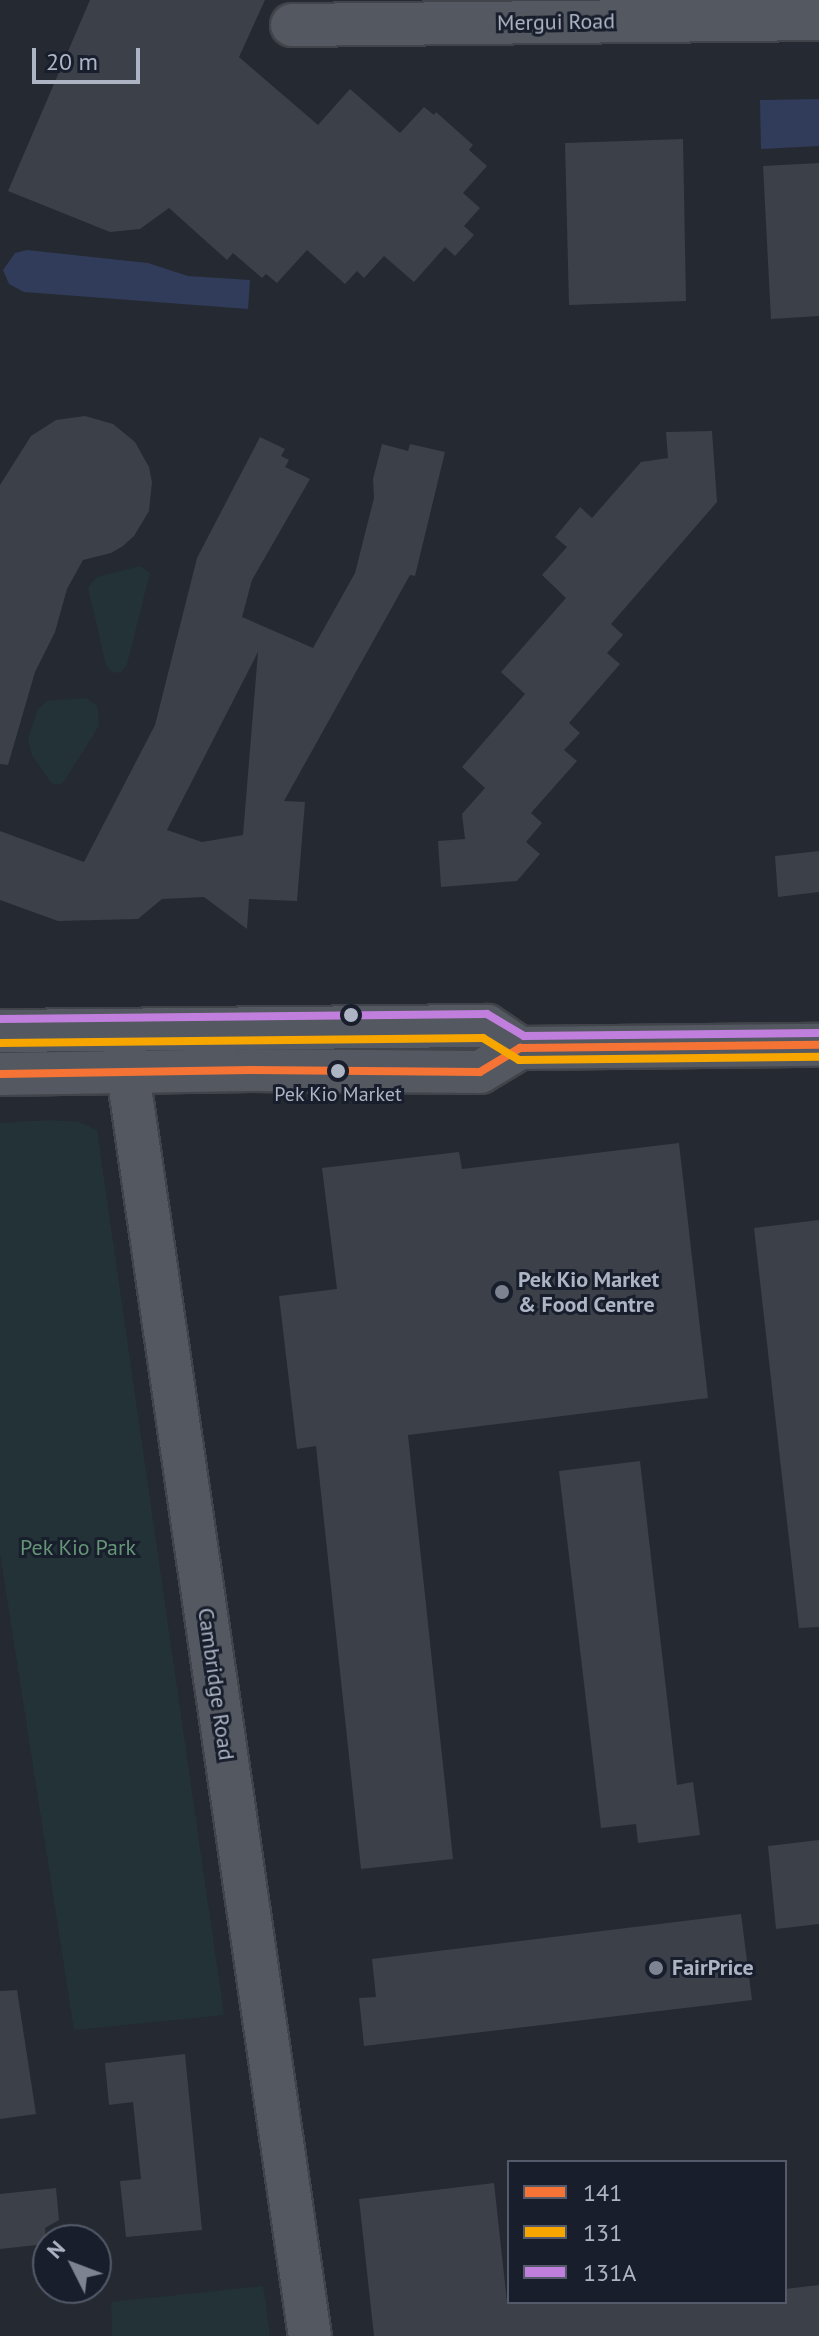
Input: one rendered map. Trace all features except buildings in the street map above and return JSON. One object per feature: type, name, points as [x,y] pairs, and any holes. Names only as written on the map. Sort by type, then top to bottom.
[{"type":"street","name":"Mergui Road","points":[[292,25],[819,19]]},
{"type":"street","points":[[0,1031],[487,1026],[520,1048]]},
{"type":"street","name":"Cambridge Road","points":[[122,1032],[310,2336]]},
{"type":"street","points":[[0,1074],[251,1070],[480,1072],[520,1048],[819,1045]]},
{"type":"green space","points":[[140,566],[150,573],[127,665],[121,672],[113,673],[106,665],[88,588],[97,577]]},
{"type":"green space","points":[[86,698],[97,706],[99,726],[63,783],[51,783],[32,755],[28,739],[38,709],[47,701]]},
{"type":"green space","name":"Pek Kio Park","points":[[79,1122],[97,1130],[224,2015],[74,2030],[0,1553],[0,1123]]},
{"type":"green space","points":[[263,2286],[270,2336],[112,2336],[112,2302]]},
{"type":"water","points":[[819,99],[819,146],[761,149],[760,100]]},
{"type":"water","points":[[27,250],[148,263],[188,276],[250,280],[248,309],[24,292],[9,284],[3,270],[15,253]]},
{"type":"transit line","name":"131A","points":[[0,1019],[487,1014],[524,1036],[819,1033]]},
{"type":"transit line","name":"131","points":[[0,1043],[483,1038],[519,1060],[819,1057]]},
{"type":"transit line","name":"141","points":[[0,1074],[251,1070],[480,1072],[520,1048],[819,1045]]},
{"type":"place","name":"Pek Kio Market","points":[[338,1071]]},
{"type":"place","name":"Pek Kio Market & Food Centre","points":[[502,1292]]},
{"type":"place","name":"FairPrice","points":[[656,1968]]}]
